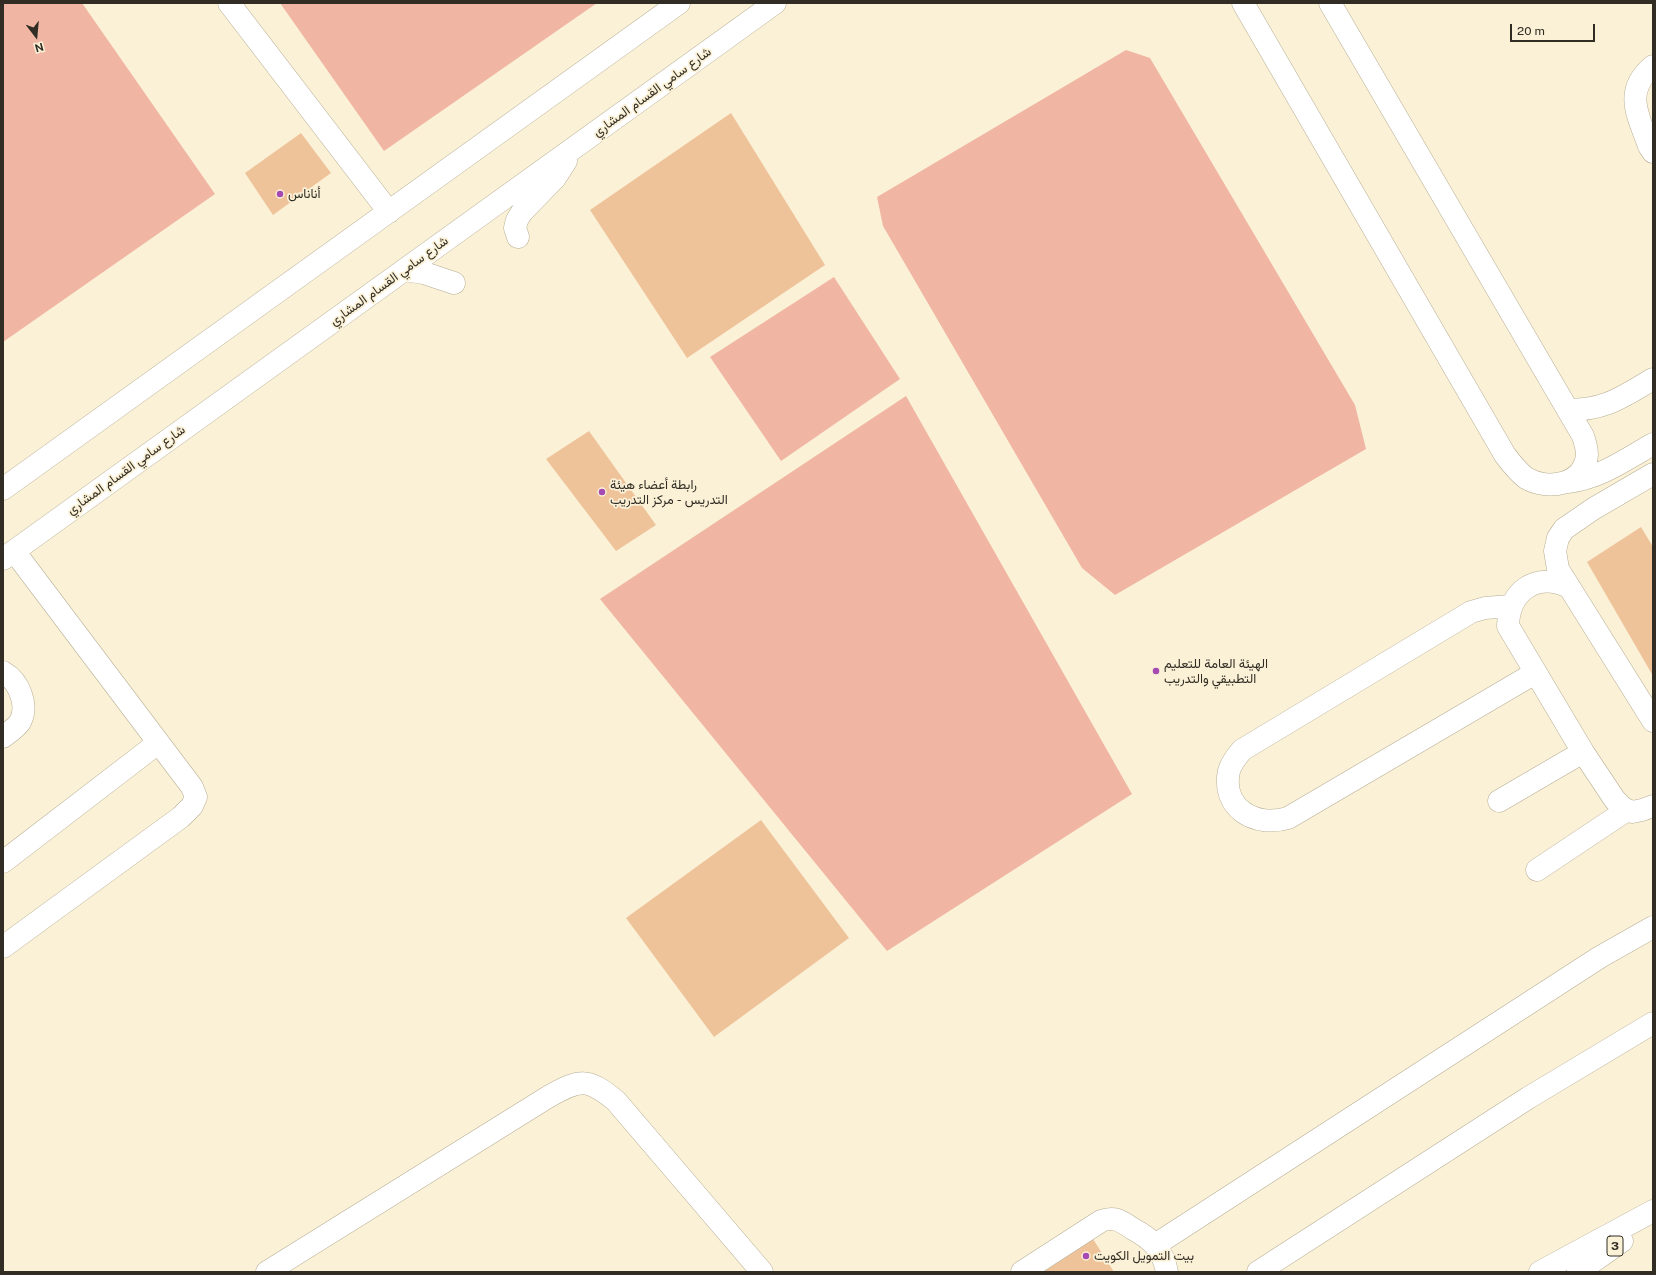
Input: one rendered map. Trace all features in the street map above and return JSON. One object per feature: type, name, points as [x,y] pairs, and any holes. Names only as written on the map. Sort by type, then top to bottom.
[{"type":"street","points":[[229,3],[389,212]]},
{"type":"street","points":[[3,489],[679,3]]},
{"type":"street","name":"شارع سامي القسام المشاري","points":[[8,555],[774,3]]},
{"type":"street","points":[[1243,3],[1505,455],[1525,477],[1534,482],[1548,484],[1560,484],[1594,477],[1653,444]]},
{"type":"street","points":[[1330,3],[1583,436],[1587,450],[1587,457],[1584,466],[1578,474],[1568,482]]},
{"type":"street","points":[[1653,66],[1644,74],[1637,89],[1635,101],[1647,140],[1653,152]]},
{"type":"street","points":[[518,237],[516,228],[517,220],[522,212],[555,178],[574,148]]},
{"type":"street","points":[[404,270],[424,273],[454,283]]},
{"type":"street","points":[[1568,410],[1596,408],[1610,404],[1653,379]]},
{"type":"street","points":[[1653,474],[1593,509],[1564,529],[1558,538],[1555,551],[1558,570],[1653,722]]},
{"type":"street","points":[[3,947],[181,817],[192,806],[196,797],[192,787],[158,743],[8,555]]},
{"type":"street","points":[[1569,587],[1551,581],[1540,581],[1523,590],[1516,597],[1511,606],[1508,616],[1508,626],[1583,752],[1615,800],[1627,810],[1637,811],[1653,806]]},
{"type":"street","points":[[1511,606],[1486,608],[1471,612],[1242,750],[1234,759],[1229,770],[1228,781],[1230,793],[1235,804],[1253,819],[1277,821],[1288,818],[1535,673]]},
{"type":"street","points":[[3,672],[9,675],[18,685],[22,697],[23,710],[20,722],[3,738]]},
{"type":"street","points":[[3,862],[158,743]]},
{"type":"street","points":[[1499,801],[1583,752]]},
{"type":"street","points":[[1537,870],[1627,810]]},
{"type":"street","points":[[1155,1245],[1600,957],[1653,927]]},
{"type":"street","points":[[1258,1272],[1528,1098],[1653,1023]]},
{"type":"street","points":[[267,1272],[548,1097],[570,1084],[582,1083],[594,1085],[602,1089],[616,1101],[762,1272]]},
{"type":"street","points":[[1540,1272],[1653,1211]]},
{"type":"street","points":[[1022,1272],[1101,1221],[1109,1219],[1120,1221],[1147,1236],[1162,1255],[1167,1272]]},
{"type":"street","name":"3","points":[[1578,1272],[1653,1220]]},
{"type":"shaded area","points":[[3,3],[82,3],[215,194],[3,342]]},
{"type":"shaded area","points":[[280,3],[597,3],[384,151]]},
{"type":"shaded area","points":[[1126,50],[1150,58],[1355,405],[1366,449],[1115,595],[1082,568],[883,226],[877,197]]},
{"type":"shaded area","points":[[834,277],[900,379],[781,461],[710,357]]},
{"type":"shaded area","points":[[906,396],[1132,794],[887,951],[600,599]]},
{"type":"building","points":[[731,113],[825,265],[687,358],[590,210]]},
{"type":"building","name":"أناناس","points":[[301,133],[331,173],[273,215],[245,173]]},
{"type":"building","name":"رابطة أعضاء هيئة التدريس - مركز التدريب","points":[[589,431],[656,525],[616,551],[546,459]]},
{"type":"building","points":[[1641,527],[1653,547],[1653,676],[1587,562]]},
{"type":"building","points":[[761,820],[849,938],[714,1037],[626,918]]},
{"type":"building","name":"بيت التمويل الكويت","points":[[1093,1239],[1114,1272],[1043,1272]]},
{"type":"place","name":"أناناس","points":[[280,194]]},
{"type":"place","name":"رابطة أعضاء هيئة التدريس - مركز التدريب","points":[[602,492]]},
{"type":"place","name":"الهيئة العامة للتعليم التطبيقي والتدريب","points":[[1156,671]]},
{"type":"place","name":"بيت التمويل الكويت","points":[[1086,1256]]}]
